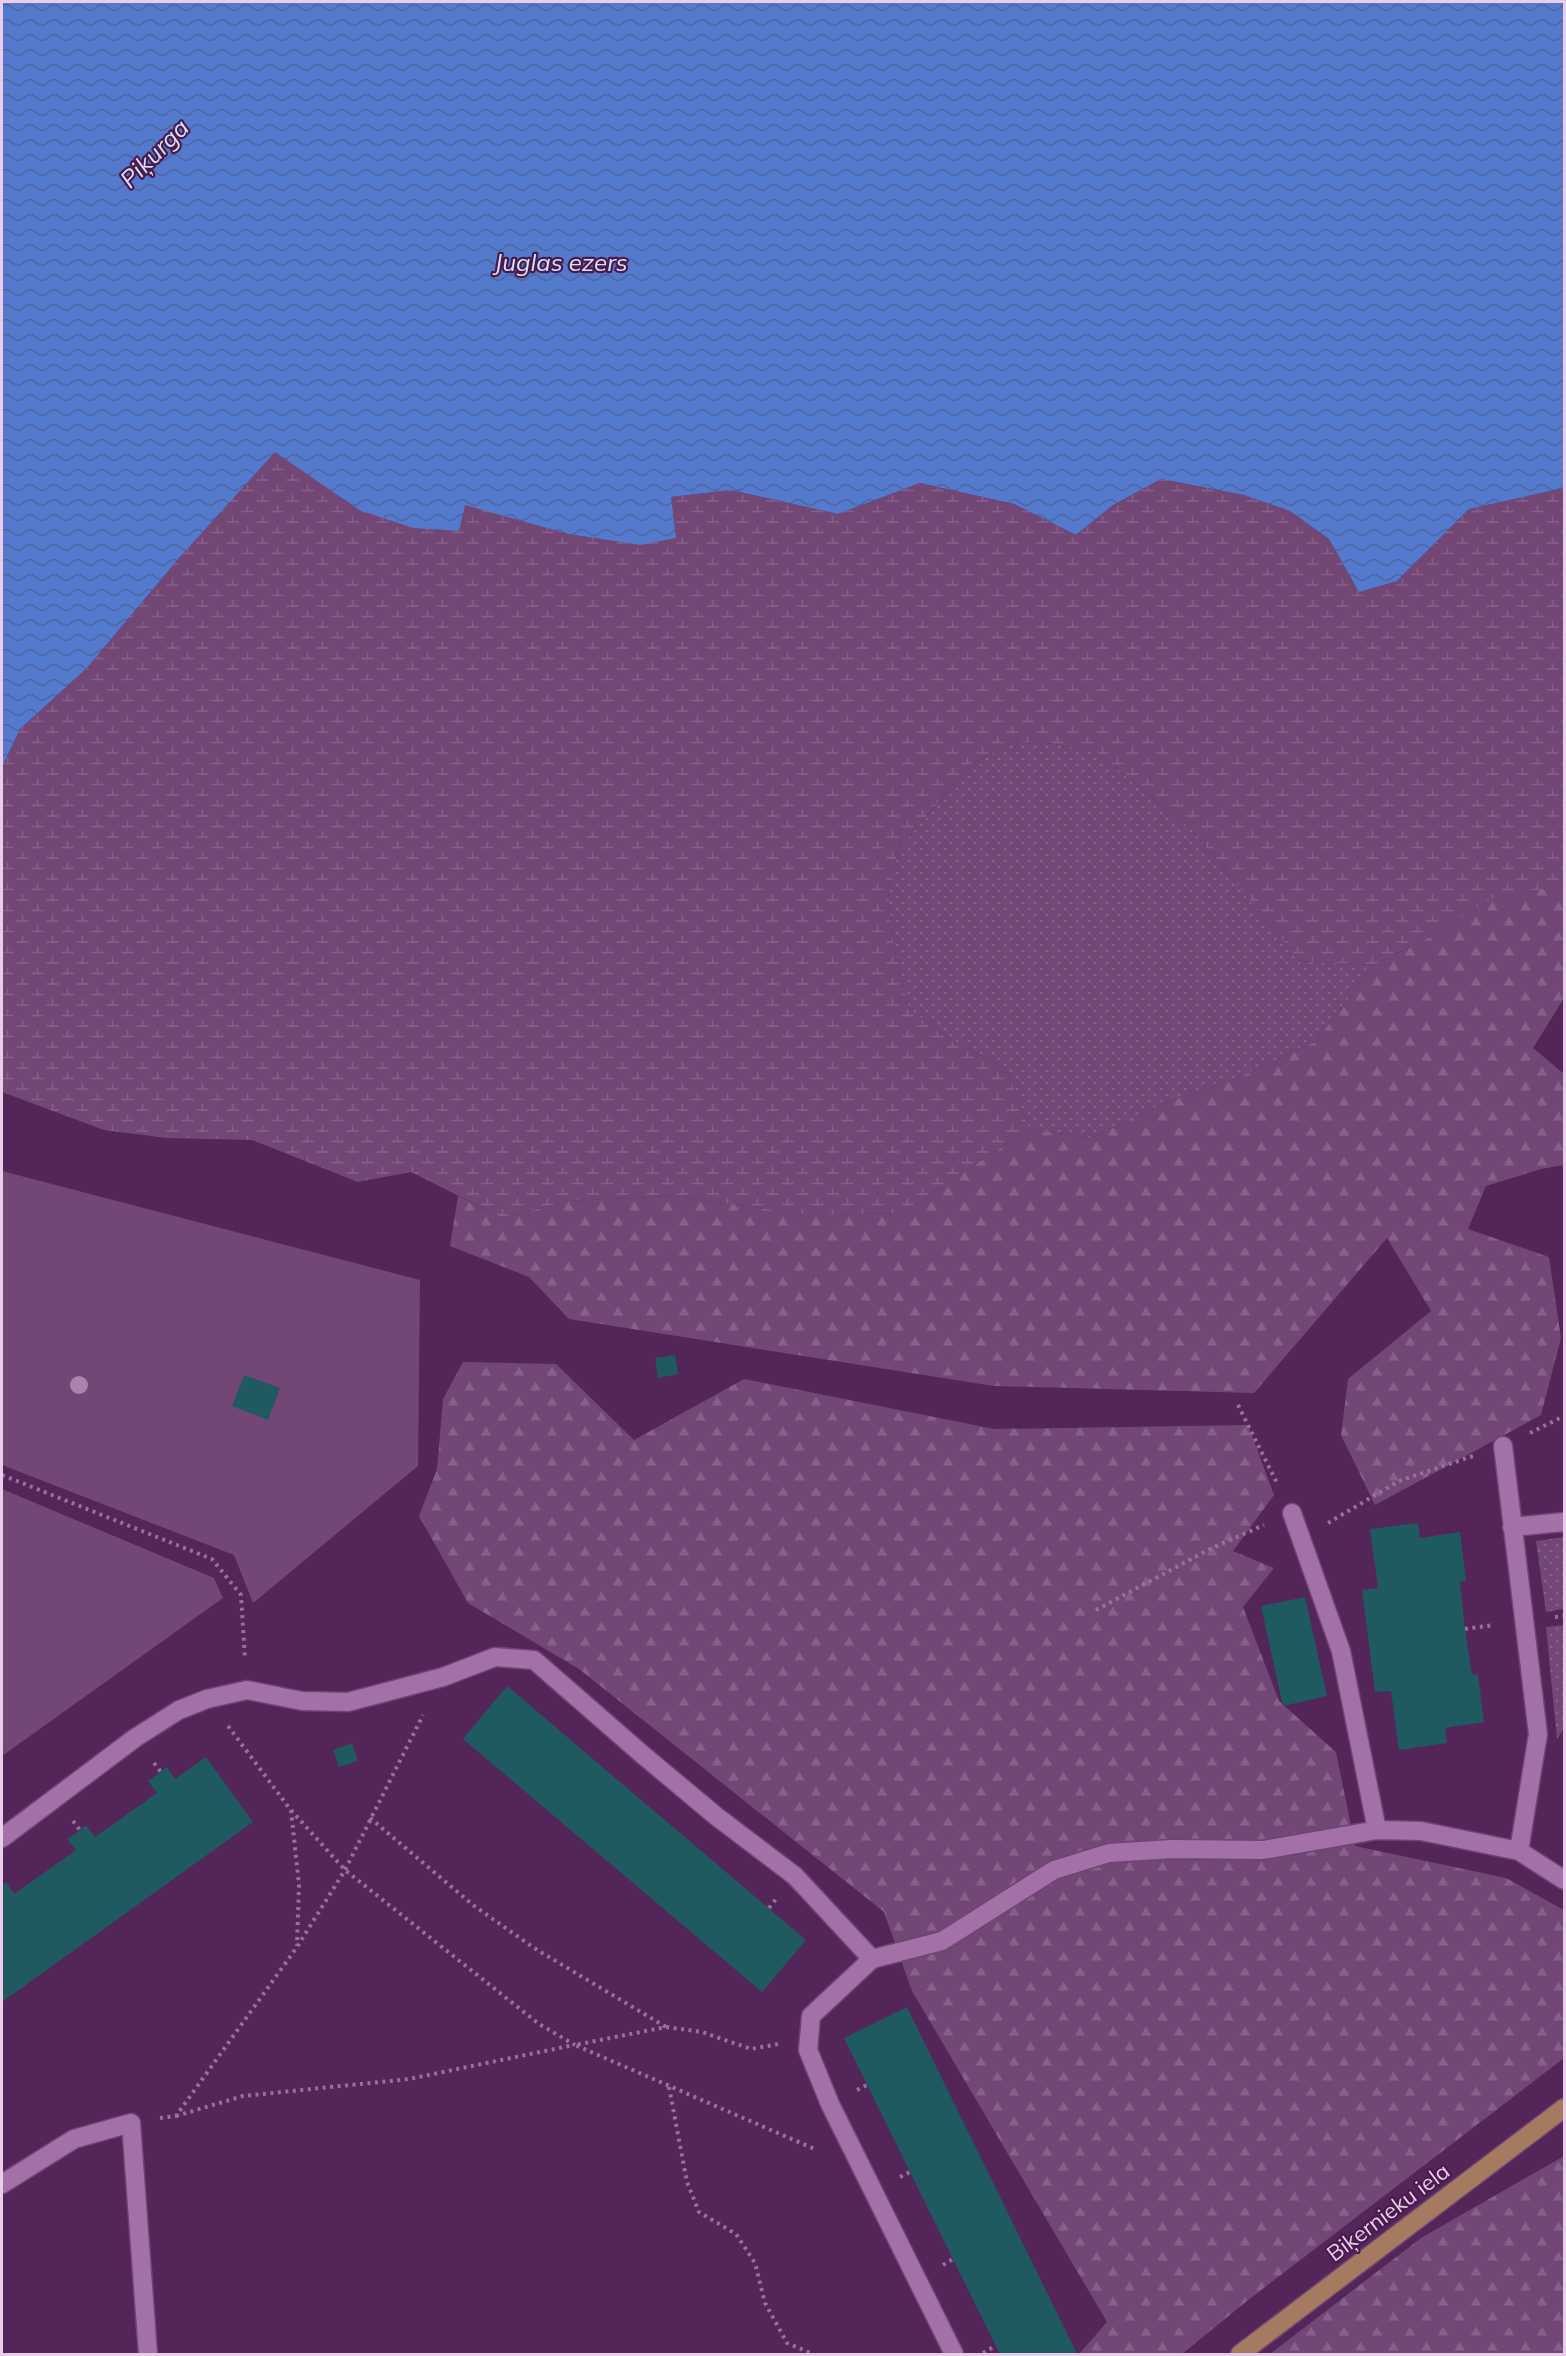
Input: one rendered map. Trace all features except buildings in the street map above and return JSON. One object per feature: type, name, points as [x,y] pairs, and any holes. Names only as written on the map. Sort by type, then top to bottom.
[{"type":"main road","name":"Biķernieku iela","points":[[1240,2355],[1564,2108]]},
{"type":"lane","points":[[1503,1446],[1526,1620],[1538,1734],[1519,1851]]},
{"type":"lane","points":[[1292,1513],[1341,1651],[1377,1830]]},
{"type":"lane","points":[[1512,1527],[1564,1522]]},
{"type":"lane","points":[[2,1838],[135,1738],[179,1710],[207,1699],[247,1690],[302,1701],[348,1702],[443,1677],[495,1657],[534,1660],[716,1816],[795,1876],[872,1959]]},
{"type":"lane","points":[[954,2355],[830,2104],[808,2050],[811,2016],[872,1959],[942,1941],[1054,1870],[1109,1853],[1263,1850],[1377,1830],[1421,1831],[1519,1851],[1564,1880]]},
{"type":"lane","points":[[2,2184],[74,2139],[131,2123],[148,2355]]},
{"type":"path","points":[[1096,1610],[1210,1549],[1292,1513],[1238,1405]]},
{"type":"path","points":[[1302,1539],[1400,1481],[1503,1446],[1564,1416]]},
{"type":"path","points":[[2,1475],[212,1559],[242,1595],[247,1690]]},
{"type":"path","points":[[1465,1629],[1484,1626]]},
{"type":"path","points":[[176,2116],[297,1947],[345,1870],[443,1677]]},
{"type":"path","points":[[207,1699],[291,1809],[345,1870],[540,2024],[575,2045],[827,2155],[852,2147]]},
{"type":"path","points":[[291,1809],[299,1885],[297,1947]]},
{"type":"path","points":[[370,1818],[482,1911],[534,1948],[666,2027]]},
{"type":"path","points":[[131,2123],[176,2116],[243,2096],[409,2079],[666,2027],[702,2032],[751,2049],[788,2043],[808,2050]]},
{"type":"path","points":[[669,2086],[687,2182],[699,2212],[736,2234],[755,2263],[765,2303],[788,2343],[813,2355]]},
{"type":"path","points":[[980,2355],[995,2346]]},
{"type":"green space","points":[[275,451],[359,510],[465,504],[568,534],[640,545],[671,497],[731,490],[838,514],[920,483],[1014,504],[1076,535],[1113,505],[1161,479],[1244,495],[1290,511],[1329,539],[1359,592],[1397,581],[1469,509],[1564,488],[1564,882],[1533,892],[1490,899],[1430,937],[1374,965],[1300,961],[1191,829],[1095,751],[1041,742],[1012,743],[971,764],[899,848],[888,889],[892,937],[909,1009],[952,1041],[1006,1068],[1029,1129],[902,1213],[811,1215],[675,1196],[568,1201],[503,1218],[411,1172],[358,1182],[252,1140],[167,1138],[104,1130],[2,1092],[2,767],[20,729],[86,669],[180,557]]},
{"type":"green space","points":[[1041,742],[1095,751],[1191,829],[1300,961],[1374,965],[1315,1042],[1226,1083],[1170,1101],[1092,1138],[1029,1129],[1006,1068],[952,1041],[909,1009],[892,937],[888,889],[899,848],[971,764],[1012,743]]},
{"type":"green space","points":[[1564,882],[1564,998],[1533,1048],[1564,1074],[1564,1165],[1541,1169],[1486,1186],[1468,1229],[1549,1257],[1561,1338],[1541,1415],[1375,1505],[1341,1435],[1348,1379],[1431,1311],[1387,1238],[1254,1393],[994,1386],[569,1319],[529,1277],[450,1246],[458,1196],[503,1218],[568,1201],[675,1196],[811,1215],[902,1213],[1029,1129],[1092,1138],[1170,1101],[1226,1083],[1315,1042],[1374,965],[1430,937],[1490,899],[1533,892]]},
{"type":"green space","points":[[2,1171],[420,1280],[418,1466],[253,1603],[234,1555],[2,1465]]},
{"type":"green space","points":[[463,1362],[556,1364],[634,1440],[744,1379],[994,1429],[1248,1425],[1274,1495],[1233,1551],[1274,1568],[1243,1607],[1279,1701],[1336,1752],[1355,1846],[1506,1878],[1564,1910],[1564,2058],[1247,2301],[1182,2354],[1079,2354],[1107,2322],[912,1991],[884,1912],[579,1669],[468,1603],[419,1516],[437,1469],[443,1399]]},
{"type":"green space","points":[[2,1489],[214,1578],[223,1598],[2,1756]]},
{"type":"green space","points":[[1564,1537],[1564,1609],[1546,1612],[1536,1541]]},
{"type":"green space","points":[[1564,1625],[1564,1728],[1557,1739],[1546,1627]]},
{"type":"green space","points":[[1564,2156],[1564,2354],[1270,2354],[1421,2238]]},
{"type":"water","name":"Juglas ezers","points":[[2,2],[1564,2],[1564,488],[1469,509],[1397,581],[1359,592],[1329,539],[1290,511],[1244,495],[1161,479],[1113,505],[1076,535],[1014,504],[920,483],[838,514],[731,490],[671,497],[676,538],[640,545],[568,534],[465,505],[459,531],[413,528],[359,510],[275,452],[180,557],[86,669],[20,729],[2,767]]},
{"type":"water label","name":"Piķurga","points":[[154,153]]}]
